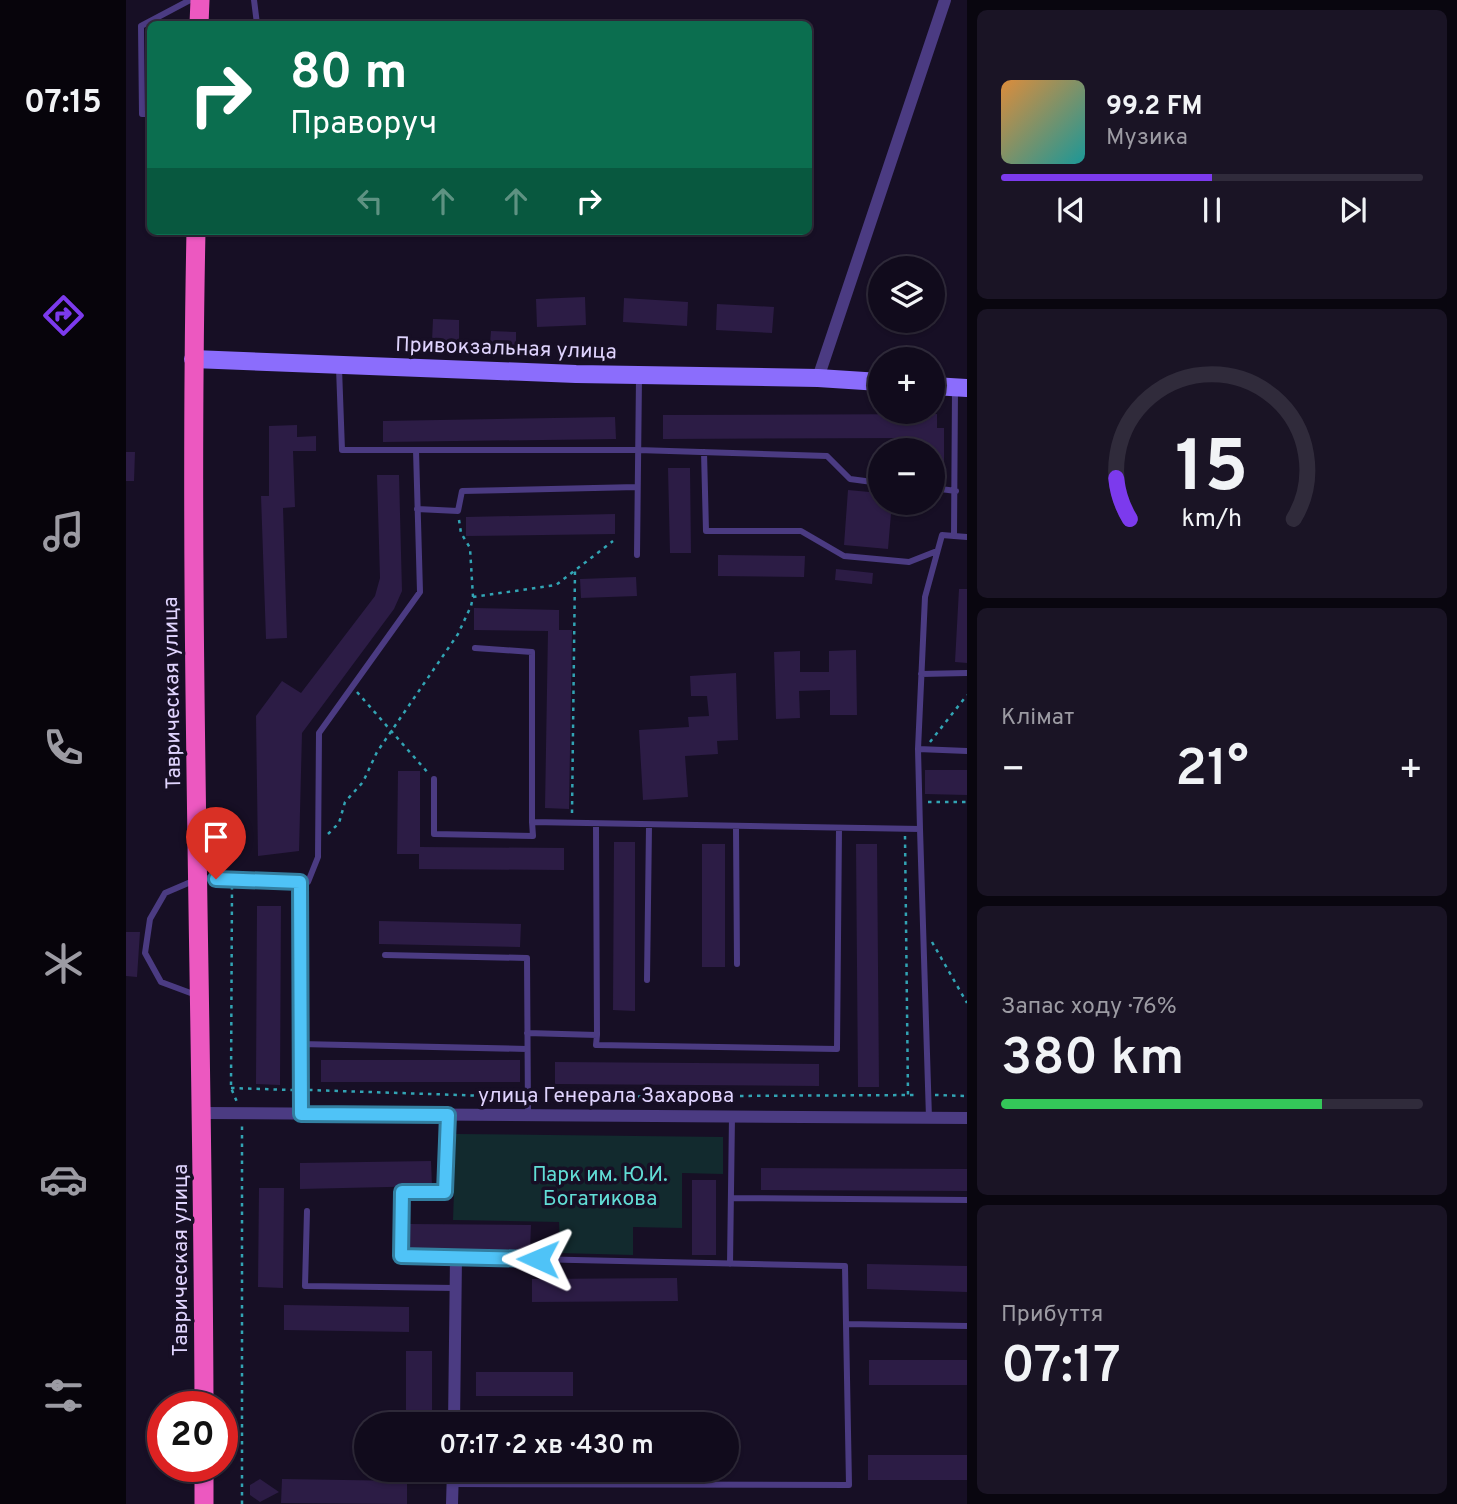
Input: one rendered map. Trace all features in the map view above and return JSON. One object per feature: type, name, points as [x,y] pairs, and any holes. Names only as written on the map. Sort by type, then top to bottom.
[{"type":"highway","points":[[200,0],[200,21]]},
{"type":"highway","name":"Таврическая улица","points":[[196,235],[193,359],[194,615],[200,878],[204,1391]]},
{"type":"highway","points":[[204,1482],[204,1504]]},
{"type":"main road","name":"Привокзальная улица","points":[[193,359],[639,376],[868,381]]},
{"type":"street","points":[[818,378],[945,0]]},
{"type":"street","name":"улица Генерала Захарова","points":[[203,1113],[967,1118]]},
{"type":"street","points":[[454,1412],[457,1257]]},
{"type":"street","points":[[452,1504],[453,1484]]},
{"type":"lane","points":[[150,21],[190,0]]},
{"type":"lane","points":[[254,0],[257,21]]},
{"type":"lane","points":[[147,23],[141,26],[142,114],[147,114]]},
{"type":"lane","points":[[339,366],[342,450],[638,450],[827,456],[850,479],[868,481]]},
{"type":"lane","points":[[637,555],[639,376]]},
{"type":"lane","points":[[954,536],[961,387]]},
{"type":"lane","points":[[200,996],[161,982],[145,953],[150,919],[165,893],[200,878],[308,882],[318,857],[319,733],[420,592],[416,450]]},
{"type":"lane","points":[[704,452],[706,531],[801,531],[844,556],[909,562],[937,551]]},
{"type":"lane","points":[[417,509],[458,511],[462,491],[637,487]]},
{"type":"lane","points":[[945,490],[956,491]]},
{"type":"lane","points":[[929,1118],[920,829],[921,674],[925,597],[942,535],[967,537]]},
{"type":"lane","points":[[434,779],[434,834],[533,836],[532,652],[475,648]]},
{"type":"lane","points":[[921,674],[967,673]]},
{"type":"lane","points":[[921,749],[967,751]]},
{"type":"lane","points":[[532,822],[572,825],[920,829]]},
{"type":"lane","points":[[596,825],[596,1045],[837,1049],[839,828]]},
{"type":"lane","points":[[647,980],[649,826]]},
{"type":"lane","points":[[736,827],[737,964]]},
{"type":"lane","points":[[300,882],[301,1114]]},
{"type":"lane","points":[[385,955],[527,958],[528,1115]]},
{"type":"lane","points":[[527,1033],[597,1035]]},
{"type":"lane","points":[[300,1044],[527,1049]]},
{"type":"lane","points":[[448,1115],[445,1192],[402,1192],[401,1256],[845,1266],[849,1485],[453,1484]]},
{"type":"lane","points":[[730,1264],[732,1116]]},
{"type":"lane","points":[[731,1198],[967,1200]]},
{"type":"lane","points":[[307,1211],[305,1286],[456,1288]]},
{"type":"lane","points":[[846,1324],[967,1326]]},
{"type":"path","points":[[318,844],[339,824],[345,802],[363,782],[390,730],[458,634],[473,597],[470,548],[461,533],[458,511]]},
{"type":"path","points":[[473,597],[556,585],[613,541]]},
{"type":"path","points":[[572,825],[575,571]]},
{"type":"path","points":[[352,687],[434,779]]},
{"type":"path","points":[[921,749],[967,695]]},
{"type":"path","points":[[920,802],[967,802]]},
{"type":"path","points":[[905,829],[908,1095]]},
{"type":"path","points":[[232,879],[231,1088],[242,1114],[242,1504]]},
{"type":"path","points":[[923,926],[967,1003]]},
{"type":"path","points":[[231,1088],[528,1097],[967,1096]]},
{"type":"green space","name":"Парк им. Ю.И. Богатикова","points":[[456,1134],[723,1137],[723,1174],[682,1173],[682,1228],[633,1227],[633,1255],[560,1253],[559,1222],[453,1220]]},
{"type":"building","points":[[585,297],[586,325],[537,327],[536,299]]},
{"type":"building","points":[[624,298],[688,302],[687,326],[623,322]]},
{"type":"building","points":[[717,304],[774,307],[772,333],[716,330]]},
{"type":"building","points":[[433,319],[459,320],[459,342],[432,341]]},
{"type":"building","points":[[491,331],[516,332],[516,345],[490,344]]},
{"type":"building","points":[[868,414],[868,424],[937,424],[937,428],[944,428],[944,438],[663,439],[663,415]]},
{"type":"building","points":[[615,417],[616,439],[383,442],[383,421]]},
{"type":"building","points":[[297,425],[297,437],[316,436],[316,451],[293,451],[295,507],[283,508],[287,638],[266,639],[261,496],[269,496],[269,426]]},
{"type":"building","points":[[126,452],[135,452],[134,481],[126,481]]},
{"type":"building","points":[[668,468],[690,468],[691,553],[670,553]]},
{"type":"building","points":[[377,475],[399,475],[402,591],[394,609],[302,733],[299,851],[258,856],[256,716],[282,681],[301,693],[375,596],[380,578]]},
{"type":"building","points":[[848,490],[868,492],[868,515],[891,515],[888,549],[844,545]]},
{"type":"building","points":[[615,514],[615,534],[466,536],[466,517]]},
{"type":"building","points":[[718,555],[805,556],[804,577],[718,576]]},
{"type":"building","points":[[836,569],[873,573],[872,584],[835,580]]},
{"type":"building","points":[[636,577],[637,596],[581,598],[580,579]]},
{"type":"building","points":[[959,589],[967,589],[967,663],[955,662]]},
{"type":"building","points":[[474,608],[559,610],[559,630],[572,630],[569,809],[545,808],[548,631],[474,630]]},
{"type":"building","points":[[856,650],[857,715],[830,715],[830,690],[799,691],[800,718],[776,719],[774,652],[800,651],[800,672],[829,672],[829,651]]},
{"type":"building","points":[[736,673],[738,740],[717,741],[718,754],[685,756],[688,797],[643,800],[639,730],[689,727],[688,717],[709,716],[707,696],[691,696],[690,676]]},
{"type":"building","points":[[925,770],[967,770],[967,795],[925,794]]},
{"type":"building","points":[[398,771],[420,771],[420,847],[564,848],[564,870],[419,869],[419,854],[397,854]]},
{"type":"building","points":[[614,842],[635,842],[635,1011],[613,1010]]},
{"type":"building","points":[[702,844],[725,844],[725,967],[702,967]]},
{"type":"building","points":[[856,844],[877,844],[879,1087],[858,1087]]},
{"type":"building","points":[[257,906],[281,906],[280,1085],[256,1084]]},
{"type":"building","points":[[379,921],[521,924],[520,947],[379,944]]},
{"type":"building","points":[[126,932],[140,932],[137,977],[126,976]]},
{"type":"building","points":[[321,1060],[520,1060],[520,1082],[321,1082]]},
{"type":"building","points":[[555,1062],[819,1064],[819,1086],[555,1084]]},
{"type":"building","points":[[431,1161],[432,1186],[300,1189],[300,1163]]},
{"type":"building","points":[[761,1168],[967,1169],[967,1191],[761,1190]]},
{"type":"building","points":[[692,1180],[716,1180],[716,1255],[692,1255]]},
{"type":"building","points":[[259,1188],[284,1188],[283,1288],[258,1287]]},
{"type":"building","points":[[408,1224],[531,1225],[530,1250],[408,1248]]},
{"type":"building","points":[[867,1264],[967,1266],[967,1292],[867,1289]]},
{"type":"building","points":[[677,1278],[678,1301],[532,1302],[532,1279]]},
{"type":"building","points":[[284,1305],[409,1307],[409,1332],[284,1330]]},
{"type":"building","points":[[406,1351],[432,1351],[432,1412],[406,1412]]},
{"type":"building","points":[[869,1360],[967,1360],[967,1385],[869,1385]]},
{"type":"building","points":[[476,1372],[573,1372],[573,1396],[476,1396]]},
{"type":"building","points":[[868,1455],[967,1455],[967,1480],[868,1480]]},
{"type":"building","points":[[260,1479],[279,1492],[260,1502],[250,1495],[250,1485]]},
{"type":"building","points":[[282,1479],[407,1482],[407,1504],[281,1503]]},
{"type":"route","points":[[216,879],[300,882],[301,1114],[448,1115],[445,1192],[402,1192],[401,1256],[538,1259]]}]
